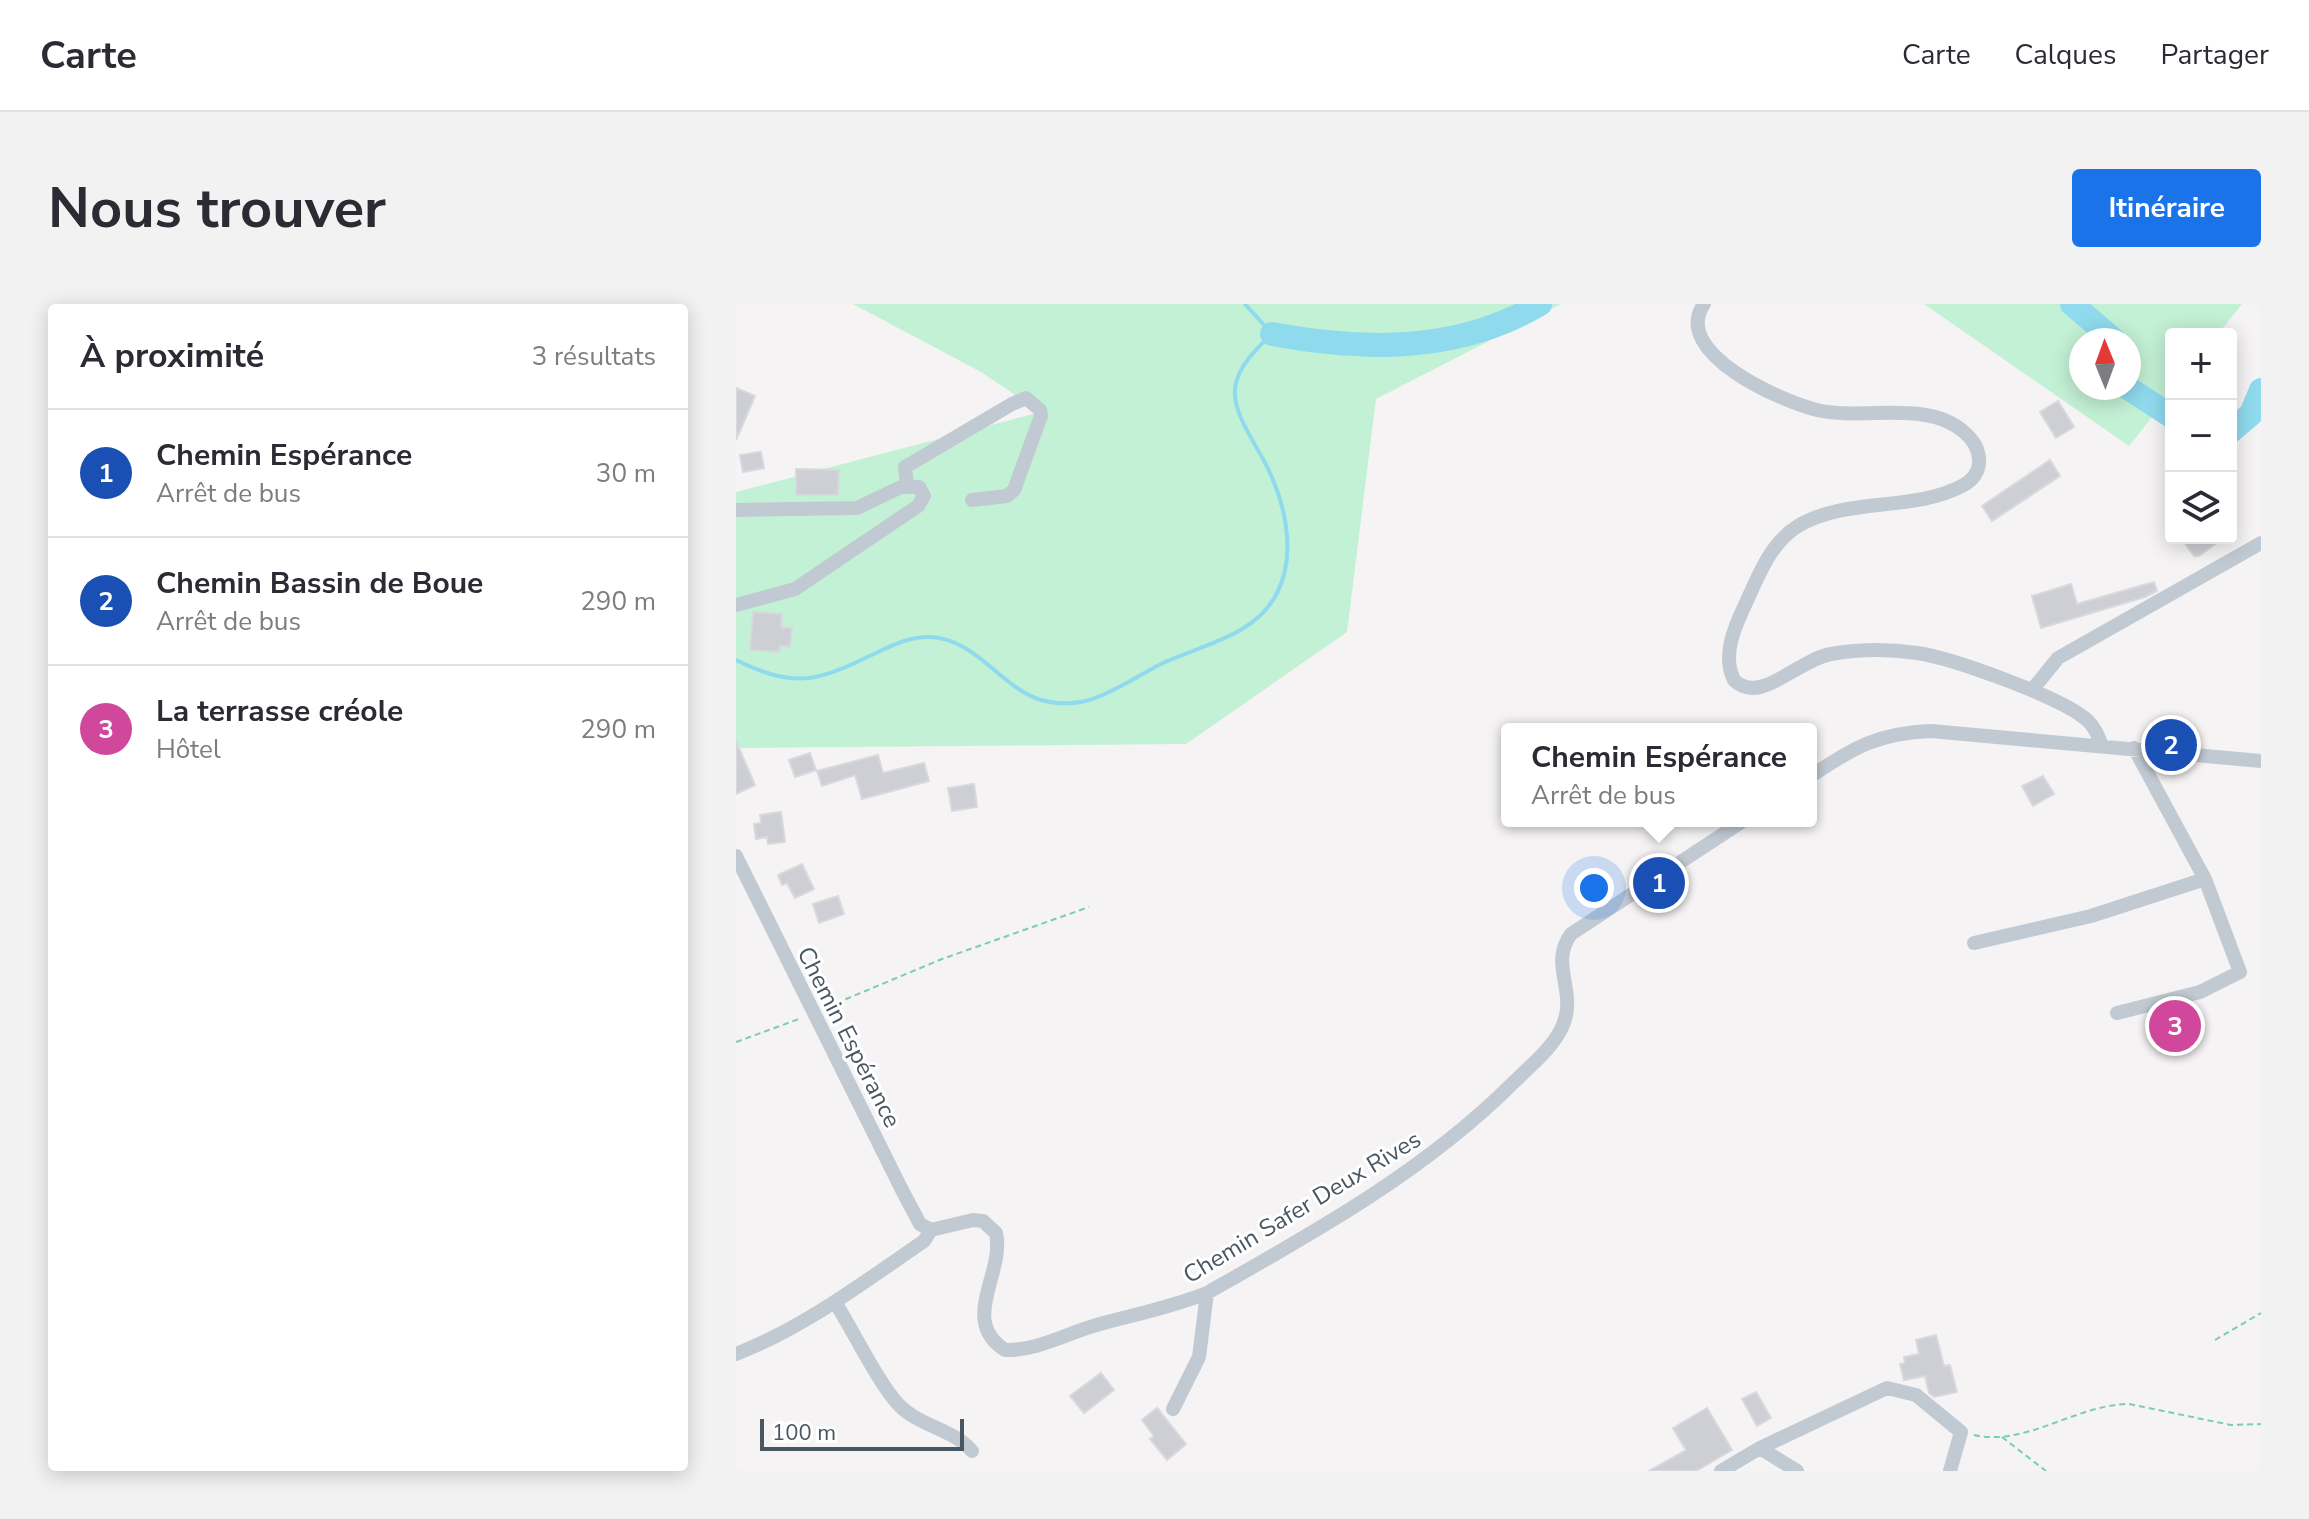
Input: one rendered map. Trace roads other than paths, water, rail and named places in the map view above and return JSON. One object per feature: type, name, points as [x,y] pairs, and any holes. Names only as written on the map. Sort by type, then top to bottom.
[{"type":"street","points":[[1704,304],[1698,323],[1705,345],[1744,378],[1794,403],[1819,410],[1939,418],[1965,433],[1978,450],[1980,463],[1973,479],[1951,491],[1812,519],[1782,538],[1771,552],[1737,623],[1728,661],[1734,680],[1749,689],[1761,689],[1810,659],[1869,650],[1920,653],[2032,690],[2080,714],[2091,724],[2102,746]]},
{"type":"street","points":[[907,485],[905,467],[1012,404],[1026,398],[1032,401],[1041,416],[1014,490],[1007,496],[972,500]]},
{"type":"street","points":[[736,510],[857,508],[907,485],[922,489],[923,501],[795,589],[736,605]]},
{"type":"street","points":[[2032,690],[2058,658],[2261,543]]},
{"type":"street","points":[[1817,772],[1870,740],[1903,732],[2134,748],[2261,761]]},
{"type":"street","points":[[2117,1013],[2200,992],[2238,976],[2241,966],[2205,879],[2134,748]]},
{"type":"street","name":"Chemin Safer Deux Rives","points":[[736,1354],[769,1341],[835,1302],[924,1241],[931,1230],[973,1220],[983,1221],[996,1233],[997,1248],[983,1313],[987,1333],[1005,1350],[1028,1348],[1207,1293],[1400,1178],[1486,1110],[1560,1032],[1570,998],[1562,953],[1571,934],[1734,827]]},
{"type":"street","name":"Chemin Espérance","points":[[736,856],[812,1014],[918,1220],[931,1230]]},
{"type":"street","points":[[1974,943],[2091,916],[2205,879]]},
{"type":"street","points":[[1173,1409],[1199,1357],[1207,1293]]},
{"type":"street","points":[[835,1302],[898,1404],[915,1417],[952,1434],[972,1451]]},
{"type":"street","points":[[1721,1471],[1760,1448],[1887,1388],[1916,1395],[1961,1432],[1950,1471]]},
{"type":"street","points":[[1760,1448],[1797,1471]]},
{"type":"waterway","points":[[736,660],[776,675],[808,678],[839,670],[915,638],[945,639],[973,653],[1024,692],[1038,699],[1072,703],[1103,695],[1161,664],[1226,638],[1256,620],[1277,593],[1287,560],[1287,543],[1277,490],[1237,408],[1235,394],[1243,367],[1272,334],[1245,304]]},
{"type":"waterway","points":[[1272,334],[1341,343],[1409,344],[1476,332],[1540,304]]},
{"type":"waterway","points":[[2072,304],[2100,328]]},
{"type":"waterway","points":[[2237,426],[2251,414],[2261,390]]},
{"type":"waterway","points":[[2141,396],[2165,412]]},
{"type":"place","name":"Chemin Bassin de Boue","points":[[2171,745]]},
{"type":"place","name":"Chemin Espérance","points":[[1659,883]]},
{"type":"place","name":"La terrasse créole","points":[[2175,1026]]}]
